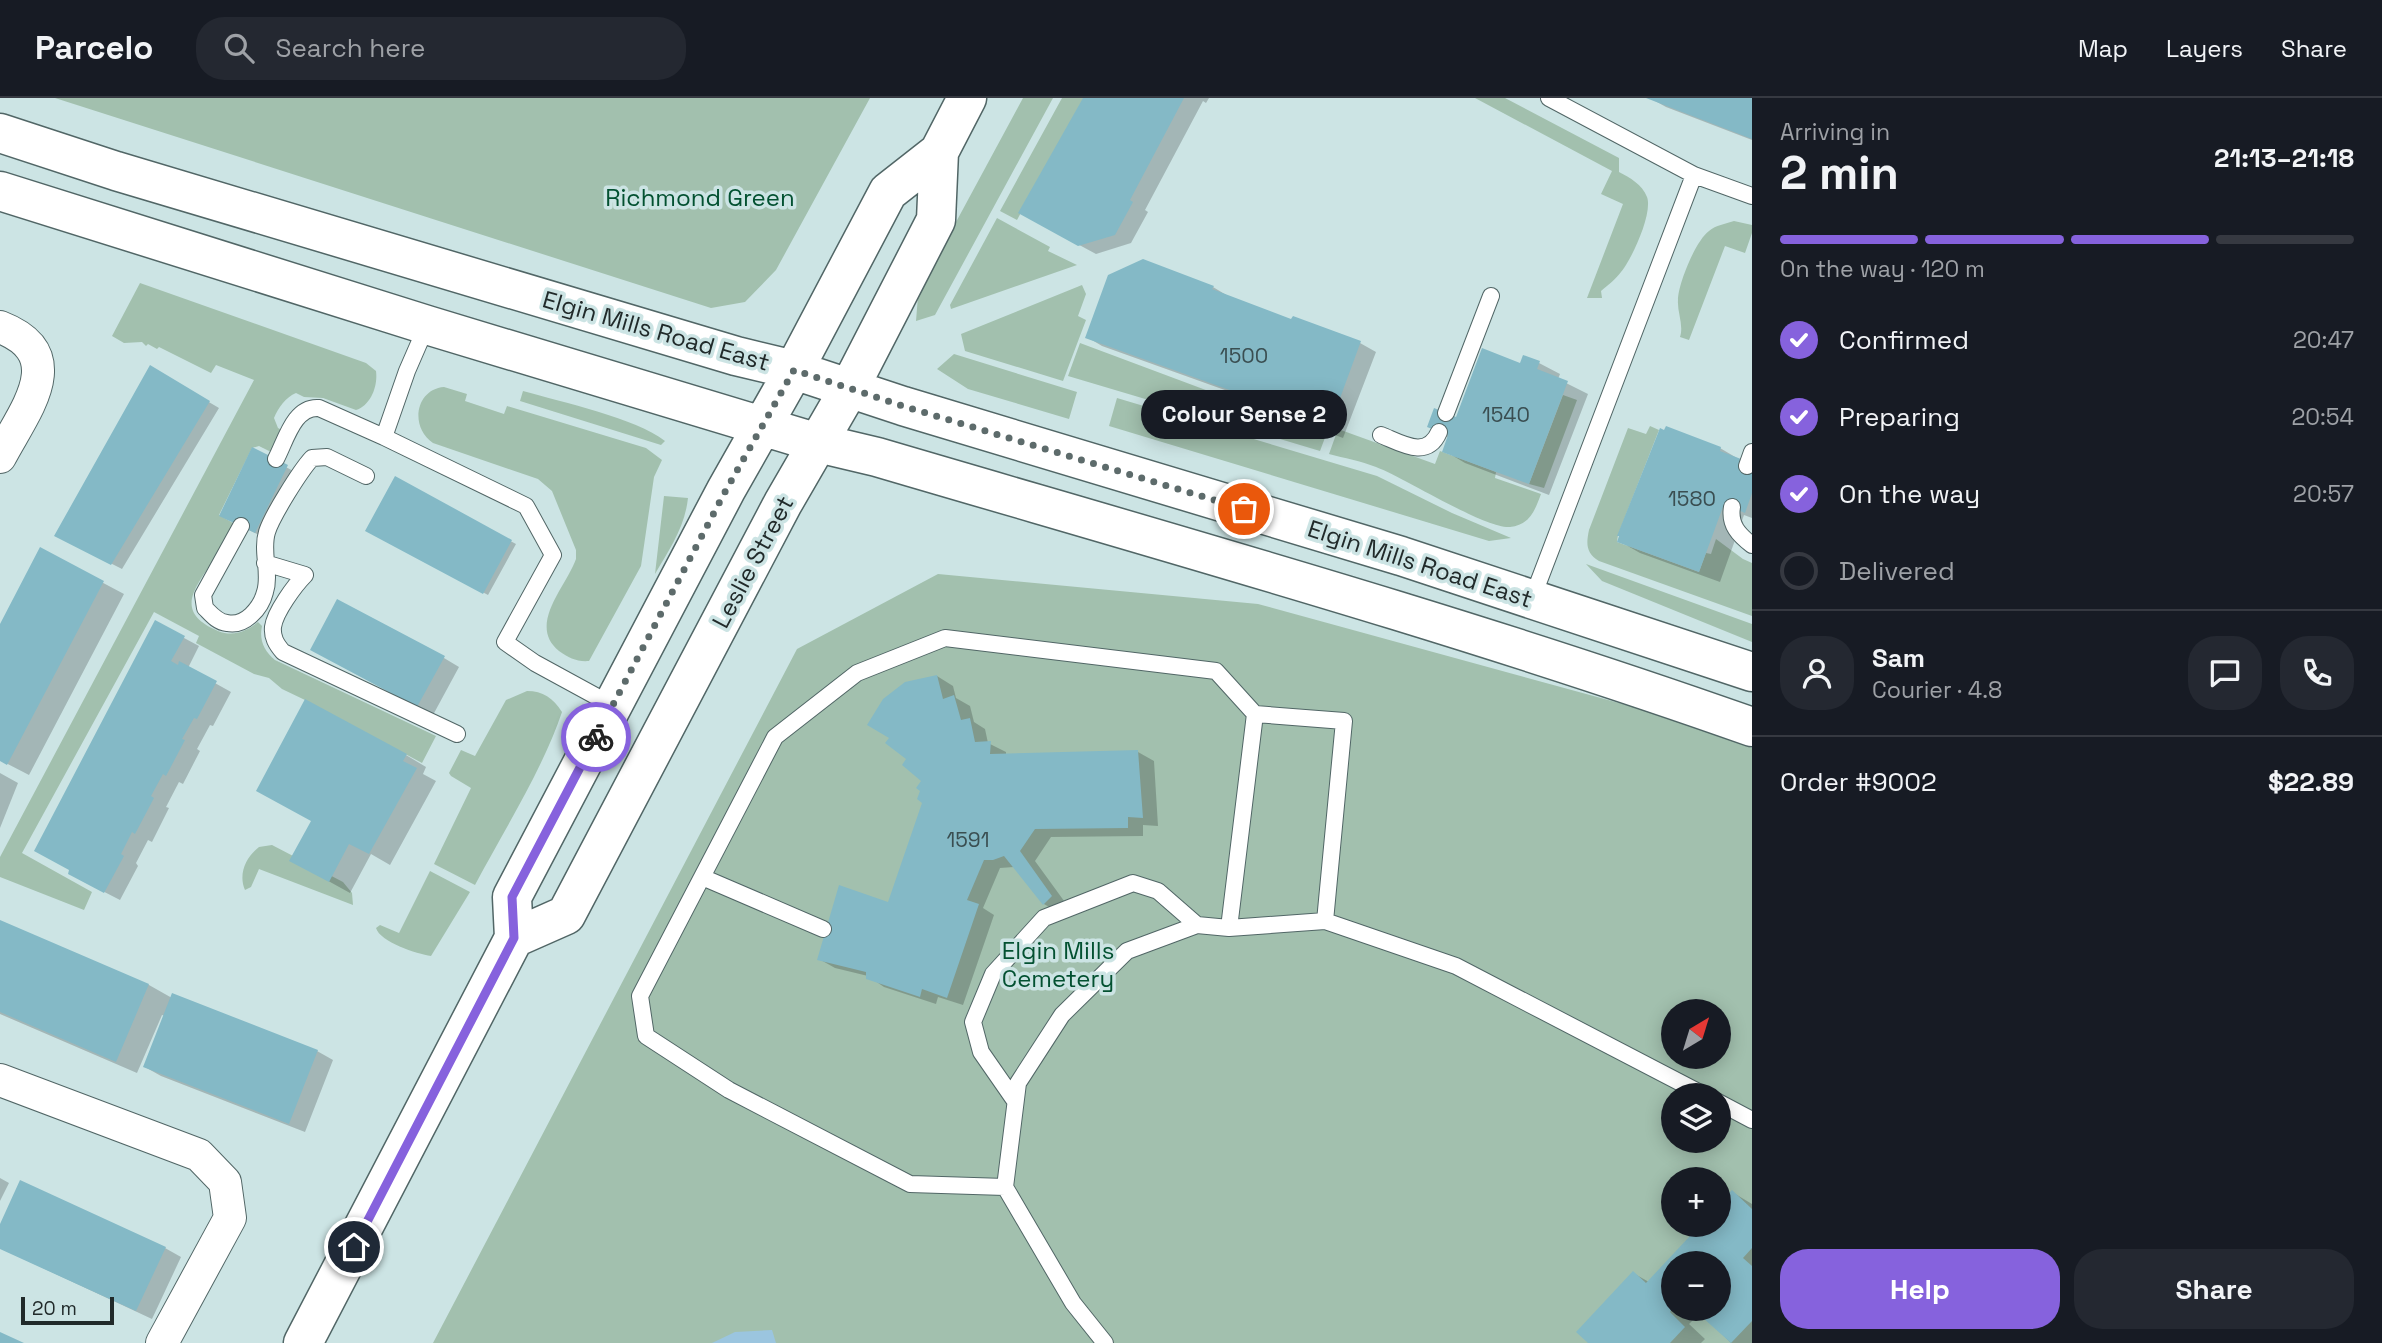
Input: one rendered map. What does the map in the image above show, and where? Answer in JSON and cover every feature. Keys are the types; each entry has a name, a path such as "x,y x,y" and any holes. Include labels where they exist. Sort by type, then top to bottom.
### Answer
{"main road":[{"name":"Leslie Street","path":"939,152 936,220 849,389 783,503 566,915 514,938 512,897 762,425 888,192 939,152 967,98"},
{"name":"Elgin Mills Road East","path":"0,133 129,175 736,356 794,370 1401,556 1752,672"},
{"path":"0,191 427,325 818,443 877,457 1286,578 1639,687 1752,727"},
{"path":"303,1343 514,938"}],"street":[{"path":"0,327 25,340 36,354 40,369 39,383 0,457"},
{"path":"0,1080 199,1155 225,1182 230,1218 162,1343"}],"lane":[{"path":"1549,98 1694,175 1752,196"},
{"path":"1532,599 1694,175"},
{"path":"1446,413 1490,296"},
{"path":"384,437 407,371 427,325"},
{"path":"276,459 300,413 312,407 319,408 526,506 553,555 505,642 535,663 612,705"},
{"path":"1381,435 1421,449 1429,446 1439,432"},
{"path":"241,526 203,594 205,608 217,620 228,624 242,622 257,610 266,590 267,533 303,468 312,458 327,457 366,476"},
{"path":"1731,507 1734,526 1752,545"},
{"path":"265,563 305,575 294,586 273,625 274,642 283,652 457,734"},
{"path":"1005,1187 910,1184 729,1090 646,1036 640,996 775,737 858,673 945,638 1216,671 1255,714 1344,721 1325,921"},
{"path":"1229,928 1255,714"},
{"path":"702,877 823,929"},
{"path":"1015,1101 981,1052 973,1022 993,974 1044,918 1133,883 1158,891 1197,925"},
{"path":"1105,1343 1073,1303 1005,1187 1018,1083 1062,1015 1127,951 1197,925 1229,928 1325,921 1456,966 1681,1083"},
{"path":"1731,1108 1752,1119"}],"green space":[{"name":"Richmond Green","path":"55,98 870,98 776,270 745,302 711,308"},
{"path":"1023,98 1053,98 935,315 916,321 918,296 922,285"},
{"path":"1062,98 1088,98 1051,157 1017,220 1000,211"},
{"path":"1475,98 1505,98 1619,158 1619,172 1645,192 1647,214 1636,247 1626,266 1601,291 1602,298 1587,298 1623,204 1601,194 1612,171"},
{"path":"997,218 1050,247 1048,251 1077,265 951,309 950,305"},
{"path":"1734,221 1752,225 1745,253 1725,246 1689,340 1680,337 1679,293 1689,263 1699,243 1709,231"},
{"path":"140,283 366,363 376,371 372,394 366,404 356,410 323,398 304,397 296,393 283,403 274,418 278,428 282,430 271,452 259,446 252,448 219,515 233,523 196,587 192,606 195,615 203,623 224,633 239,632 258,622 262,626 263,645 275,660 436,736 422,763 282,689 269,678 254,674 196,643 199,636 154,612 22,853 92,892 84,910 0,877 0,857 254,380 216,365 211,373 159,347 157,349 148,344 146,346 142,342 124,343 112,336"},
{"path":"1082,285 1086,294 1078,316 1086,320 1063,381 965,351 961,334"},
{"path":"1080,343 1326,435 1320,451 1068,376"},
{"path":"954,354 1077,392 1069,419 968,389 937,369"},
{"path":"444,387 467,394 465,401 504,414 507,406 646,448 662,460 654,477 641,566 589,661 573,659 559,651 550,641 547,630 552,606 576,559 576,550 552,491 538,479 433,443 425,436 419,419 422,401 427,394"},
{"path":"523,391 617,418 665,441 661,445 520,401"},
{"path":"1563,395 1577,400 1544,488 1529,484"},
{"path":"1117,398 1377,476 1511,538 1489,541 1109,426"},
{"path":"1650,426 1659,430 1617,542 1699,572 1706,553 1711,554 1716,539 1752,563 1752,616 1599,561 1589,551 1589,530 1628,428 1646,434"},
{"path":"1338,429 1435,464 1440,451 1496,472 1495,478 1541,494 1527,520 1517,526 1498,525 1464,512 1376,467 1329,454"},
{"path":"664,496 688,498 680,528 655,574"},
{"path":"1586,564 1752,624 1752,642 1602,581"},
{"name":"Elgin Mills Cemetery","path":"938,574 1258,604 1685,721 1752,748 1752,1343 433,1343 797,649"},
{"path":"527,691 547,696 562,712 534,778 475,885 434,864 471,788 449,773 461,750 475,756 506,700"},
{"path":"272,845 343,882 352,893 353,905 259,869 251,887 245,890 242,878 250,856 259,847"},
{"path":"430,871 470,892 431,956 391,942 376,928 380,925 399,933"}],"water":[{"path":"772,1330 776,1343 712,1343 735,1332"}],"building":[{"path":"1083,98 1184,98 1130,200 1133,202 1115,235 1078,246 1018,213"},
{"path":"1646,98 1752,98 1752,139"},
{"path":"1143,259 1291,319 1293,316 1361,341 1328,431 1258,405 1260,401 1085,338 1108,275"},
{"path":"1482,348 1520,363 1523,355 1540,361 1537,369 1568,381 1529,484 1442,452 1448,435 1427,427 1434,408 1456,417"},
{"path":"150,365 210,401 111,565 54,536"},
{"path":"1666,426 1721,447 1720,451 1741,459 1739,463 1752,468 1752,493 1745,513 1724,504 1699,572 1617,542 1617,536 1660,428 1664,430"},
{"path":"252,447 288,465 255,533 219,516"},
{"path":"395,476 512,540 483,594 365,531"},
{"path":"40,547 104,581 7,765 0,761 0,624"},
{"path":"337,599 445,656 417,707 310,650"},
{"path":"155,620 185,636 171,661 178,665 179,661 217,681 197,719 194,718 182,739 185,740 166,776 163,774 151,796 154,798 135,834 132,832 121,854 124,856 104,893 68,874 69,870 34,851"},
{"path":"937,675 943,699 954,695 961,720 970,718 975,742 991,741 990,754 1138,750 1143,818 1128,817 1128,828 1035,829 1020,851 1052,896 1043,905 1004,856 984,860 967,900 979,904 947,998 922,989 920,997 866,979 866,972 817,960 839,885 888,902 922,803 917,799 920,791 916,788 921,781 902,765 906,759 885,743 889,738 867,725 883,699 905,682"},
{"path":"305,699 407,754 403,761 417,768 369,854 349,844 329,882 289,861 311,821 256,791"},
{"path":"0,920 149,984 116,1062 0,1012"},
{"path":"172,993 318,1050 289,1124 143,1067"},
{"path":"20,1180 166,1247 136,1311 0,1249 0,1224"},
{"path":"1731,1191 1752,1209 1752,1248 1743,1258 1752,1266 1752,1321 1731,1343 1706,1321 1731,1321 1731,1251 1676,1251 1689,1237 1731,1237"},
{"path":"1661,1267 1661,1321 1679,1321 1685,1327 1670,1343 1588,1343 1576,1332 1633,1271 1646,1283"},
{"path":"0,1332 24,1343 0,1343"}],"way so far":[{"path":"596,737 726,490 794,370 903,406 1244,509"}],"place":[{"name":"Colour Sense 2","path":"1244,509"}],"route":[{"path":"354,1247 514,938 512,897 596,737"}]}
